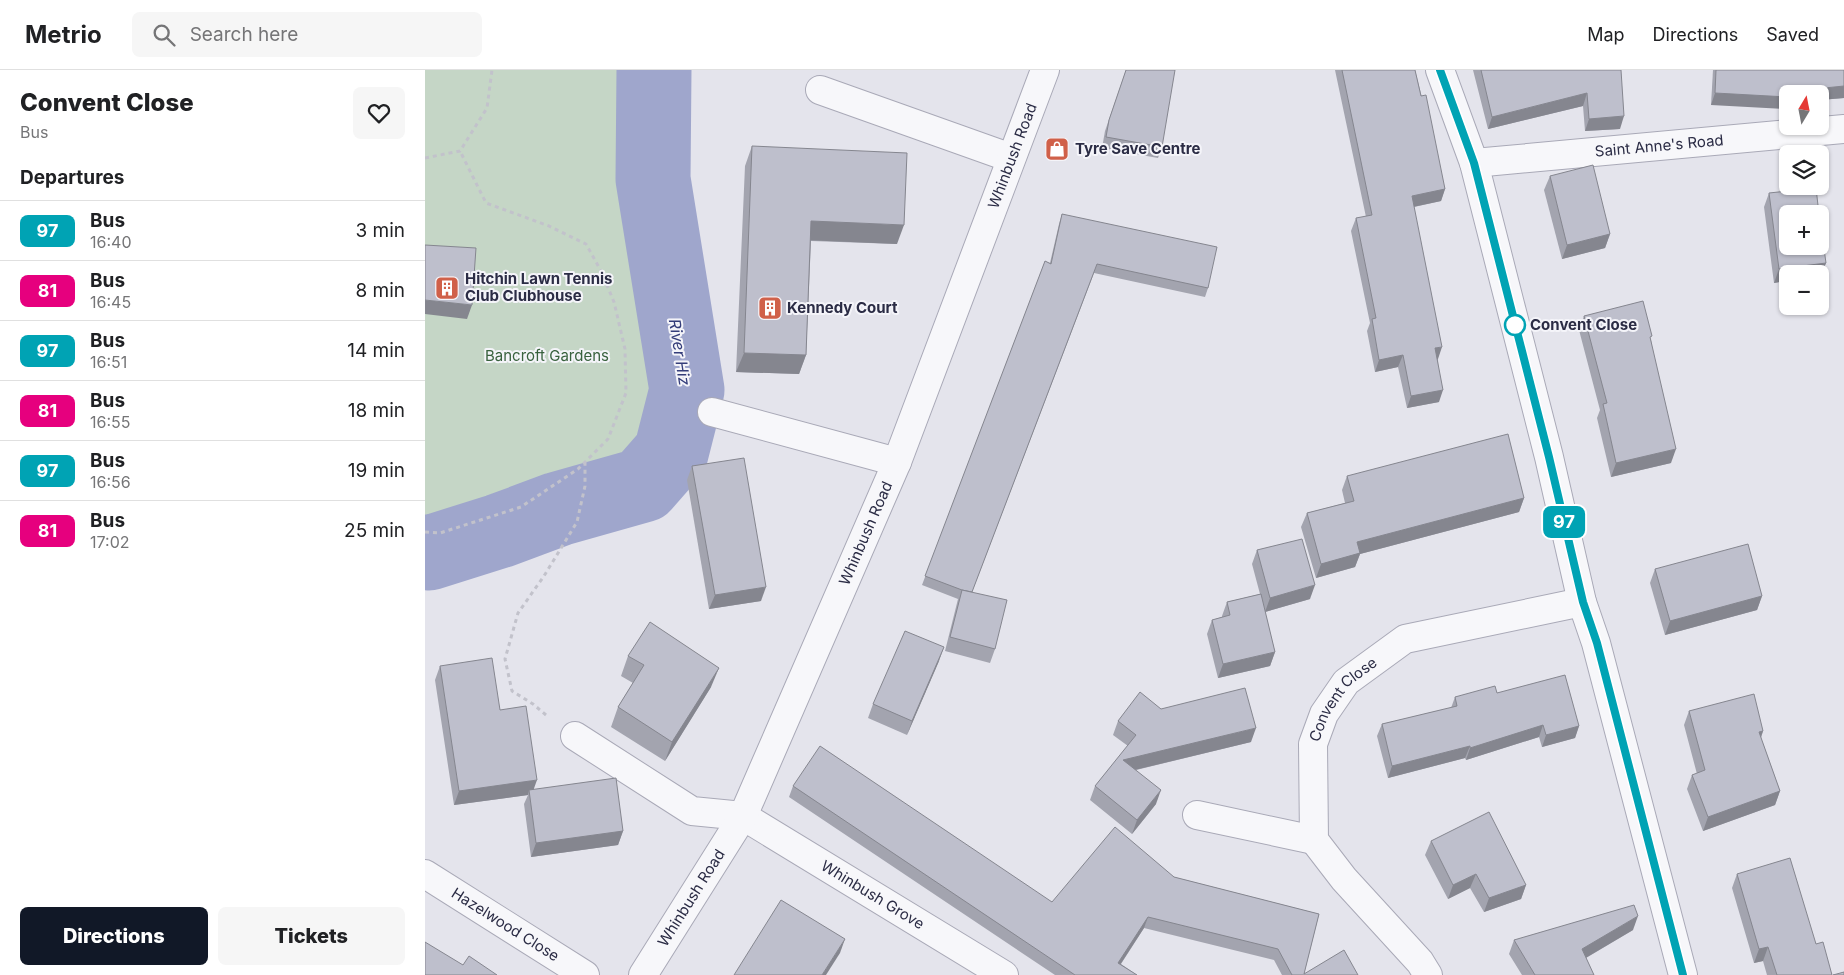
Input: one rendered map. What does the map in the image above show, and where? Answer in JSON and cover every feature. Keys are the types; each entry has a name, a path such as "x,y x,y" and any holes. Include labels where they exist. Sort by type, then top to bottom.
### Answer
{"street":[{"name":"Whinbush Road","path":"643,975 743,816 897,462 1045,70"},
{"path":"1440,70 1474,163 1549,457 1583,602 1597,643 1683,975"},
{"path":"820,90 1011,158"},
{"name":"Saint Anne's Road","path":"1474,163 1844,128"},
{"path":"712,412 897,462"},
{"name":"Convent Close","path":"1315,840 1313,744 1324,714 1346,682 1405,639 1583,602"},
{"path":"575,736 692,811 743,816"},
{"path":"1197,815 1315,840 1344,879 1421,962 1428,975"},
{"name":"Whinbush Grove","path":"743,816 1004,975"},
{"name":"Hazelwood Close","path":"425,874 585,975"}],"path":[{"path":"425,158 460,151 487,108 492,70"},
{"path":"425,532 440,534 521,507 585,463 608,439 626,393 625,348 614,302 601,271 586,244 549,226 486,202 460,151"},
{"path":"575,736 561,728 533,704 512,691 505,659 518,613 562,549 577,522 585,486 585,463"}],"green space":[{"name":"Bancroft Gardens","path":"425,70 631,70 633,183 678,381 639,466 552,479 493,507 440,524 425,522"}],"building":[{"path":"1126,70 1175,70 1162,147 1106,137 1109,120"},
{"path":"1342,70 1415,70 1421,96 1426,95 1445,189 1412,196 1442,347 1435,348 1443,390 1411,396 1403,355 1379,360 1372,319 1376,318 1356,218 1372,215"},
{"path":"1481,70 1621,70 1624,116 1589,119 1587,93 1492,117"},
{"path":"1716,70 1844,70 1844,86 1829,88 1829,85 1779,85 1779,97 1715,93"},
{"name":"Kennedy Court","path":"752,146 907,153 904,225 811,221 806,355 744,353"},
{"path":"1593,165 1610,234 1567,245 1550,176"},
{"path":"1779,192 1779,195 1817,195 1818,205 1779,205 1779,255 1825,255 1826,263 1779,265 1779,269 1769,193"},
{"path":"1062,214 1217,247 1208,288 1097,264 972,592 962,590 925,576 1045,261 1051,264"},
{"name":"Hitchin Lawn Tennis Club Clubhouse","path":"425,245 476,248 472,305 425,300"},
{"path":"1643,301 1676,449 1616,463 1603,404 1607,403 1584,316"},
{"path":"1508,434 1524,498 1357,542 1360,553 1321,564 1307,513 1354,501 1347,476"},
{"path":"744,458 766,587 715,595 692,466"},
{"path":"1302,539 1315,585 1270,598 1257,550"},
{"path":"1748,544 1762,596 1670,621 1655,569"},
{"path":"962,590 1007,600 995,649 950,637"},
{"path":"1261,594 1275,652 1223,664 1212,620 1230,615 1227,602"},
{"path":"650,622 719,668 672,742 618,707 644,665 628,656"},
{"path":"905,631 944,647 912,721 873,704"},
{"path":"492,658 500,710 526,706 537,780 459,791 440,666"},
{"path":"1565,675 1579,726 1546,735 1543,725 1470,748 1470,746 1392,766 1382,724 1457,706 1455,697 1495,686 1497,693"},
{"path":"1245,688 1256,728 1123,760 1161,790 1137,820 1095,786 1136,735 1118,721 1140,692 1161,709"},
{"path":"1754,694 1763,731 1759,732 1780,791 1708,817 1692,775 1705,770 1689,711"},
{"path":"820,746 1052,902 1115,827 1174,877 1319,914 1304,974 1344,950 1358,975 1292,975 1278,949 1148,917 1118,963 1137,975 1075,975 793,786"},
{"path":"616,778 623,831 536,843 529,790"},
{"path":"1489,812 1526,885 1489,898 1476,874 1453,885 1431,841"},
{"path":"1790,858 1816,944 1823,942 1832,975 1777,975 1768,947 1759,949 1737,874"},
{"path":"781,900 845,939 822,975 734,975"},
{"path":"1634,905 1638,916 1582,949 1594,975 1535,975 1514,940"},
{"path":"425,942 463,965 469,956 497,975 425,975"},
{"path":"1844,972 1844,975 1833,975"}],"waterway":[{"name":"River Hiz","path":"425,552 429,553 499,531 558,509 643,485 671,453 687,390 653,179 654,70"}],"bus line":[{"name":"97","path":"1440,70 1474,163 1549,457 1583,602 1597,643 1683,975"}],"place":[{"name":"Tyre Save Centre","path":"1057,149"},
{"name":"Hitchin Lawn Tennis Club Clubhouse","path":"447,288"},
{"name":"Kennedy Court","path":"770,308"},
{"name":"Convent Close","path":"1515,325"}]}
